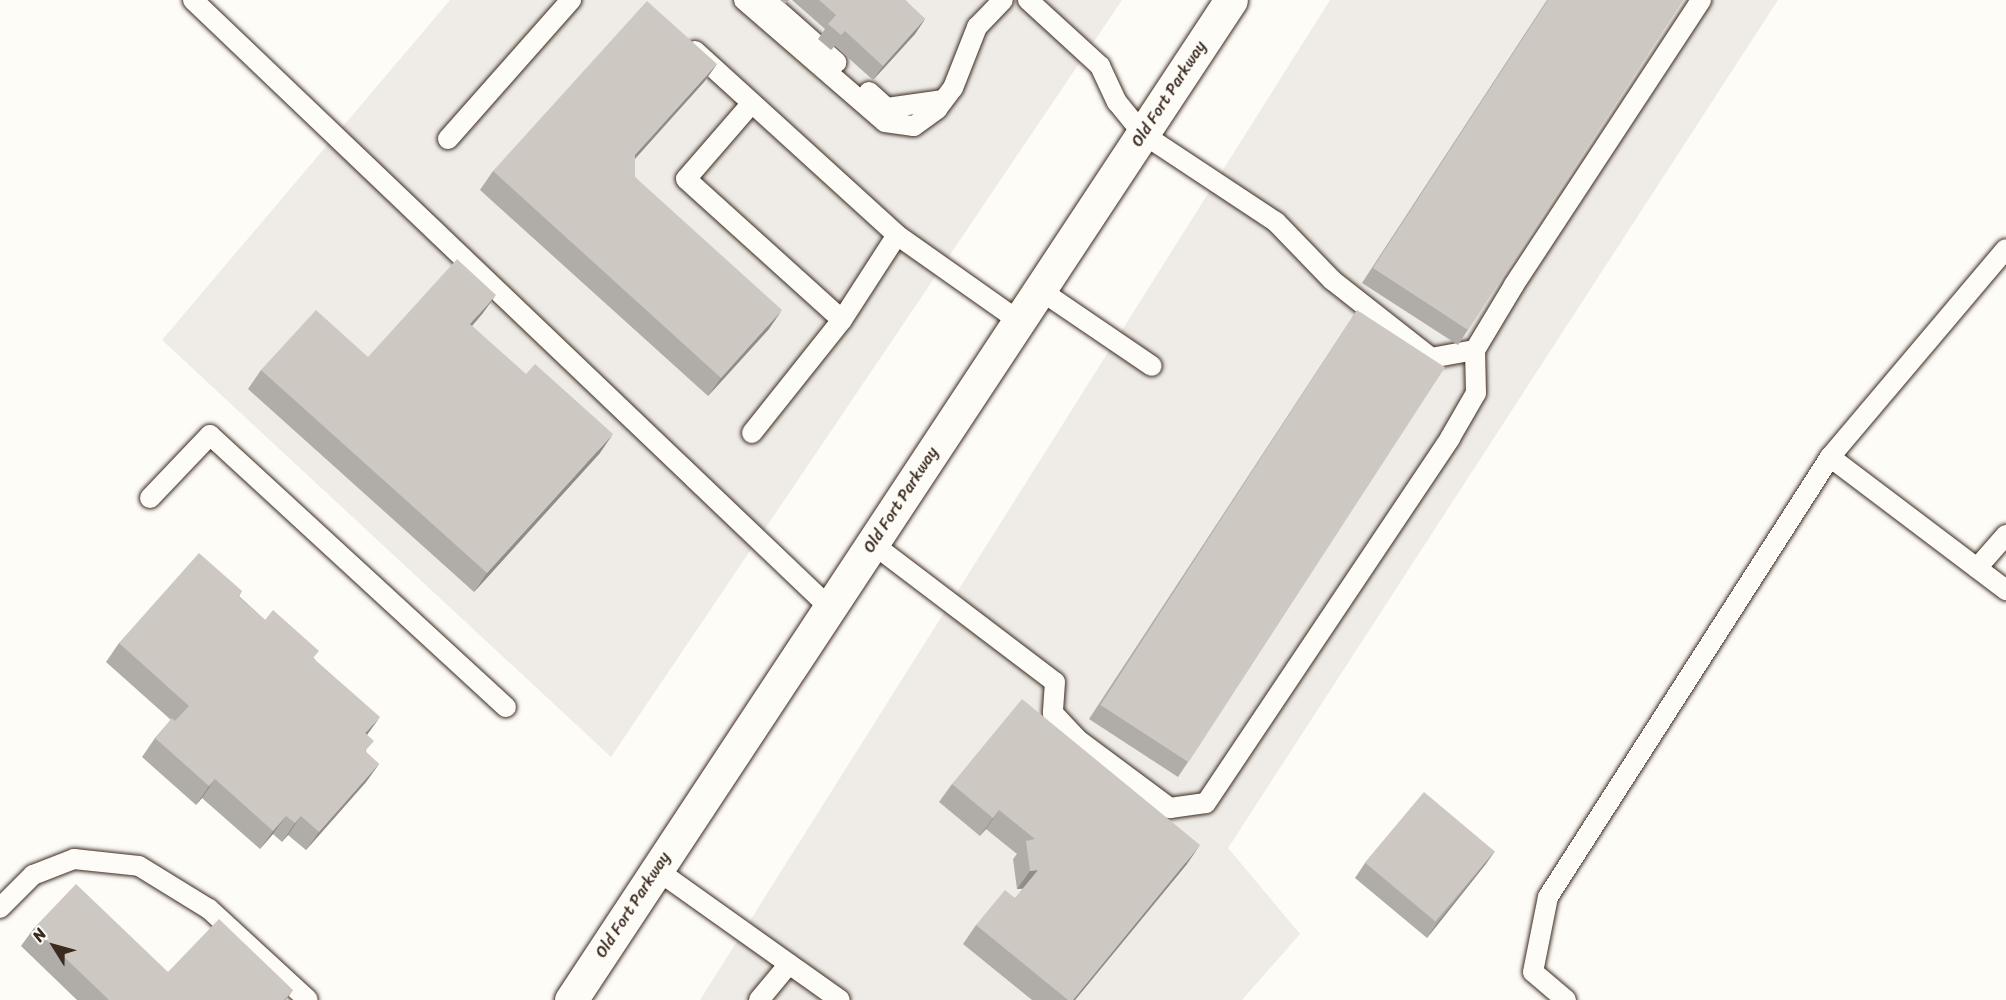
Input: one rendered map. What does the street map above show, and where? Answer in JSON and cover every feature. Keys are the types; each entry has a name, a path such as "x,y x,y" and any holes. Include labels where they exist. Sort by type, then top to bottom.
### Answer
{"main road":[{"name":"Old Fort Parkway","path":"571,1000 1231,0"}],"lane":[{"path":"193,0 830,608"},
{"path":"448,140 571,0"},
{"path":"744,0 885,122 914,126 944,100 953,88 977,27 1003,0"},
{"path":"766,0 887,108 944,100"},
{"path":"1028,0 1100,66 1117,102 1143,134 1276,222 1332,280 1431,358 1475,350"},
{"path":"873,544 1055,682 1053,713 1077,739 1170,808 1206,803 1450,438 1476,393 1475,350 1514,285 1701,0"},
{"path":"682,38 751,104 897,234 1019,321"},
{"path":"751,104 686,178 842,320"},
{"path":"752,433 842,320 897,234"},
{"path":"1566,1000 1533,972 1548,897 1830,457 2006,249"},
{"path":"1040,290 1152,366"},
{"path":"150,498 210,435 506,707"},
{"path":"1830,457 2006,590"},
{"path":"1977,568 2006,535"},
{"path":"0,908 33,875 74,859 138,866 209,909 308,1000"},
{"path":"657,870 840,1000"},
{"path":"759,1000 789,964"}],"shaded area":[{"path":"450,0 1122,0 611,757 162,340"},
{"path":"1330,0 1778,0 1228,848 1300,934 1242,1000 700,1000"}],"building":[{"path":"819,0 905,0 925,19 883,66 845,31 841,35 828,24 836,15"},
{"path":"1548,0 1683,0 1468,330 1373,268"},
{"path":"647,1 717,64 635,155 635,177 782,310 721,378 493,171"},
{"path":"457,259 496,295 470,324 526,374 535,364 613,434 487,573 261,370 316,310 368,357"},
{"path":"1357,310 1445,367 1189,762 1100,705"},
{"path":"199,553 242,591 238,596 265,620 273,610 319,651 313,658 380,717 365,733 374,741 365,751 379,764 319,832 301,816 295,823 286,816 273,831 215,779 209,786 155,738 172,718 175,721 189,706 119,643"},
{"path":"1022,699 1200,845 1073,1000 1068,1000 976,925 1005,890 1015,898 1038,870 1030,871 1026,841 1035,839 999,810 993,818 952,784"},
{"path":"1424,792 1494,851 1435,922 1365,862"},
{"path":"76,884 168,972 219,919 293,990 284,1000 109,1000 34,928"}]}
